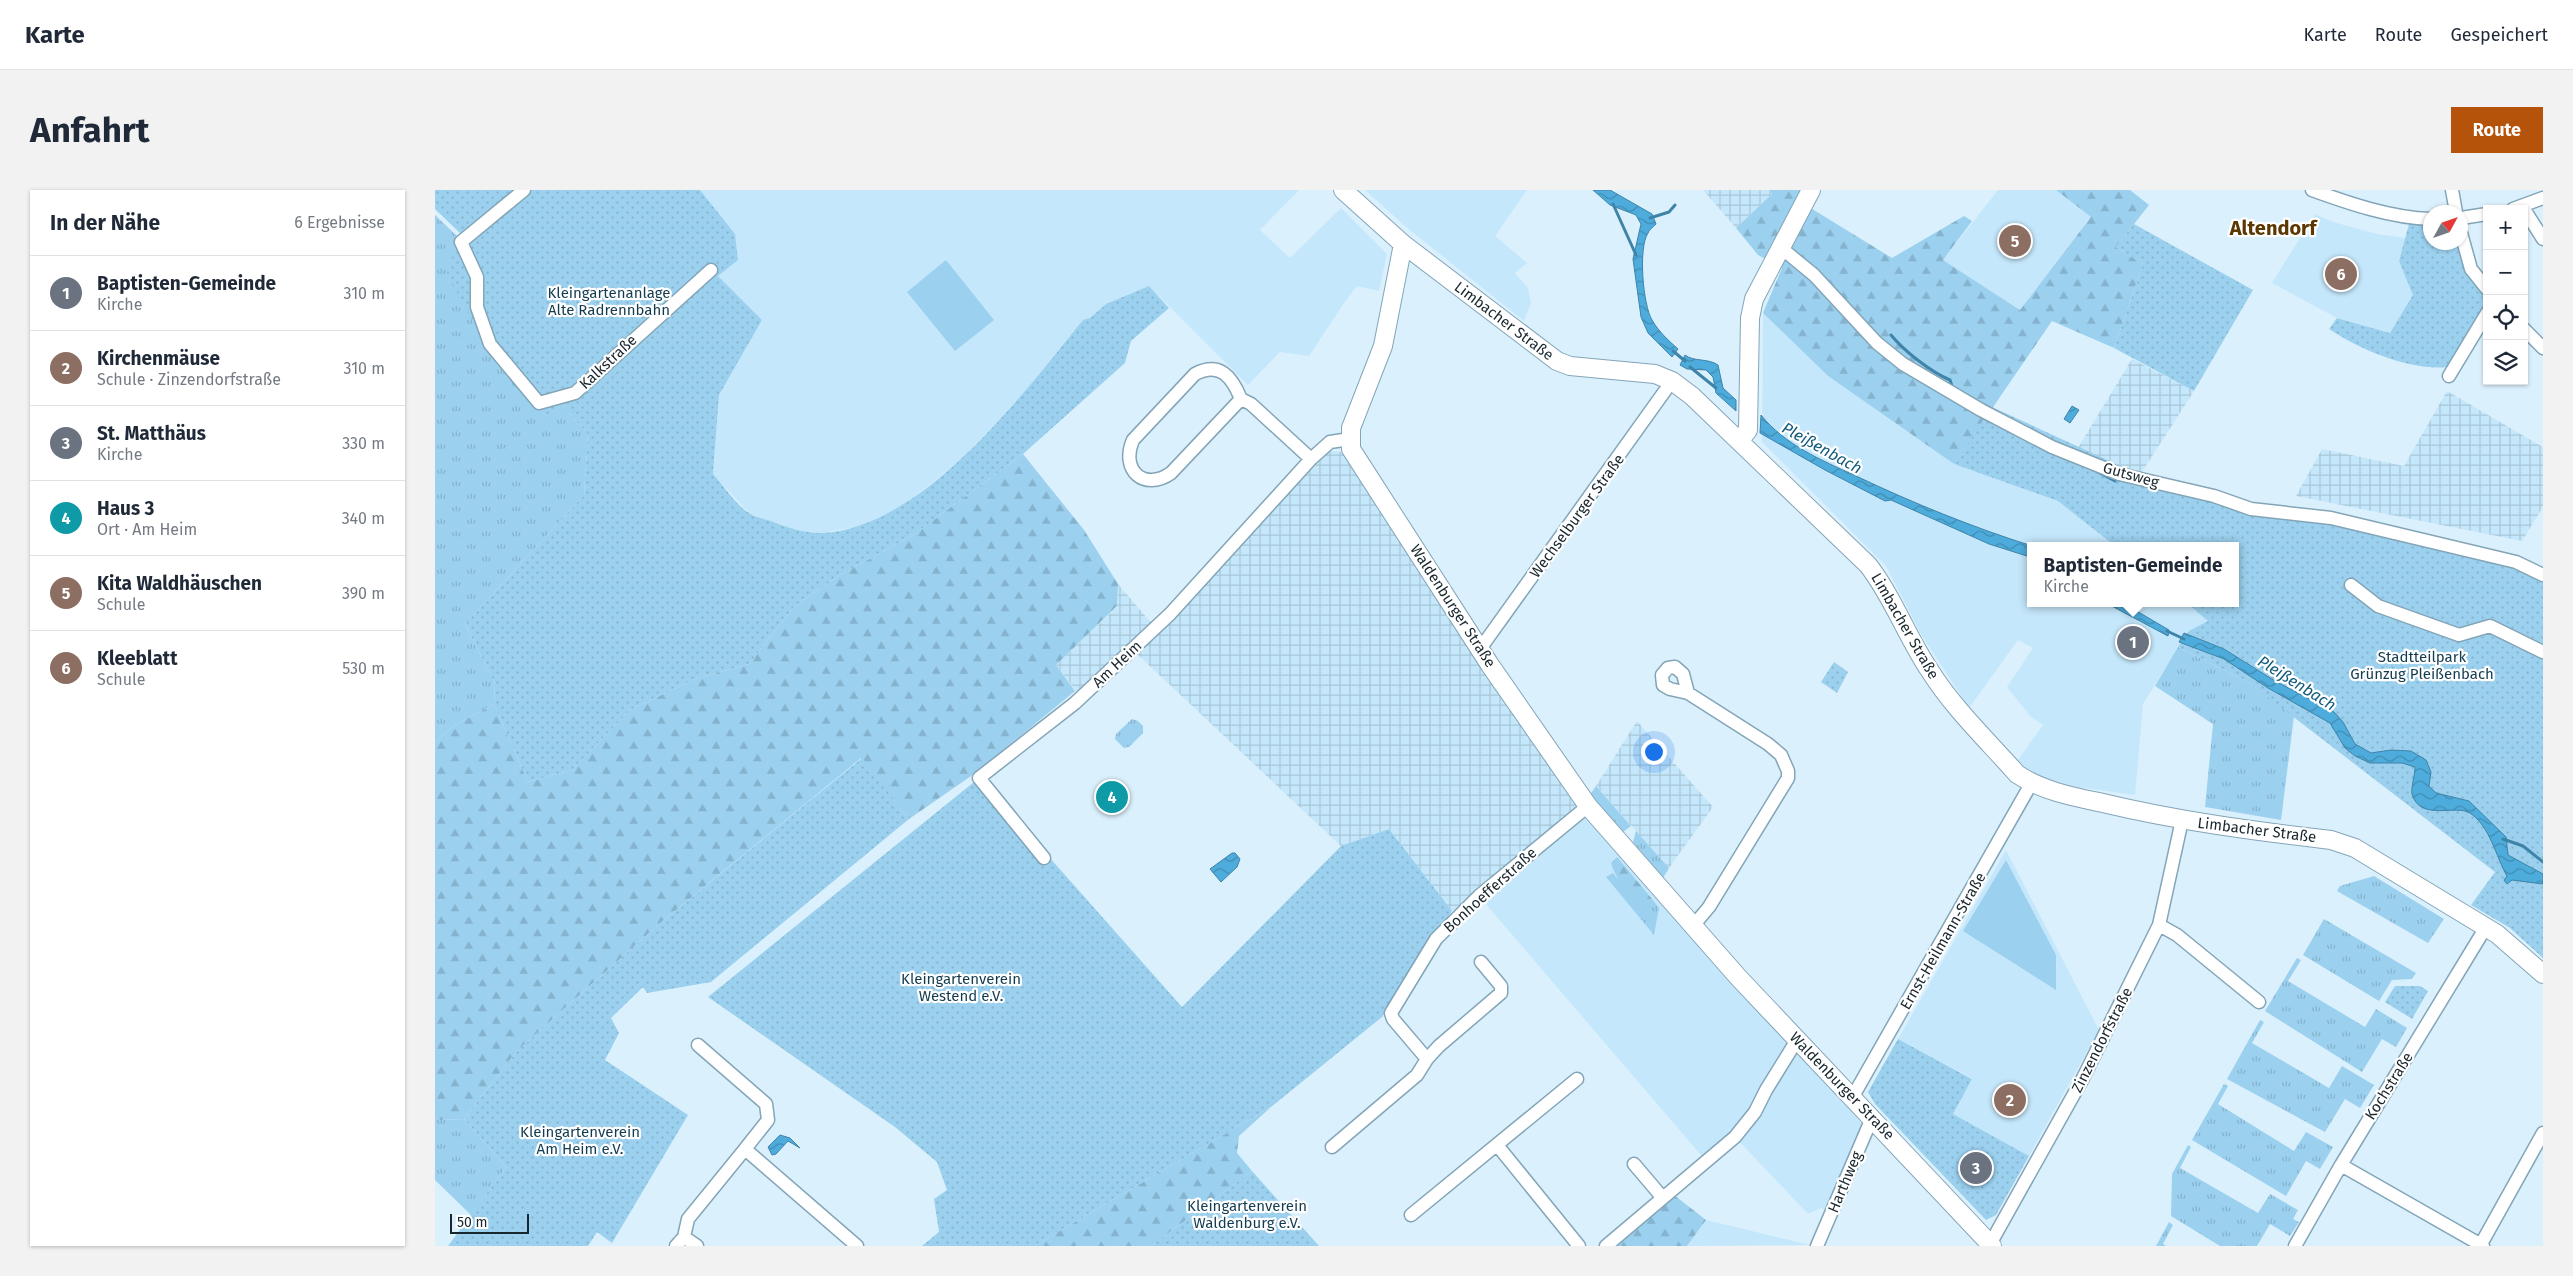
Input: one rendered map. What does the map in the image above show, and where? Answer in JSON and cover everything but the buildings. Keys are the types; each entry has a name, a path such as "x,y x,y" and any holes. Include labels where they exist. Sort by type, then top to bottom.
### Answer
{"street":[{"name":"Kalkstraße","path":"523,190 461,242 477,277 477,307 490,344 539,403 575,393 711,270"},
{"name":"Limbacher Straße","path":"1343,190 1403,244 1557,361 1570,366 1655,374 1672,381 1744,435 1868,565 1883,586 1912,641 1939,684 2017,774 2031,784 2074,796 2182,820 2343,843 2369,856 2497,934 2543,974"},
{"path":"1744,435 1749,402 1750,318 1754,299 1811,190"},
{"path":"2311,190 2335,199 2423,219"},
{"path":"2452,190 2455,205"},
{"path":"2528,205 2543,198"},
{"path":"2468,217 2483,215"},
{"path":"2528,218 2543,239"},
{"path":"1350,440 1351,428 1383,346 1403,244"},
{"name":"Gutsweg","path":"1781,247 1814,275 1877,343 1903,364 1981,410 2052,448 2119,474 2214,496 2251,509 2350,522 2516,562 2543,575"},
{"path":"2466,250 2471,269 2483,284"},
{"path":"2449,376 2483,320"},
{"path":"2528,333 2543,348"},
{"path":"1241,399 1171,473 1160,480 1147,481 1137,475 1130,466 1128,453 1133,440 1195,374 1206,369 1218,369 1235,384 1241,399 1251,404 1311,459"},
{"name":"Wechselburger Straße","path":"1480,649 1672,381"},
{"name":"Am Heim","path":"1044,858 979,778 1075,703 1171,614 1311,459 1330,442 1350,440"},
{"name":"Waldenburger Straße","path":"1350,440 1351,449 1480,649 1588,806 1693,926 1797,1040 1990,1245"},
{"path":"2351,585 2378,606 2459,636 2490,626 2543,652"},
{"path":"1688,693 1775,750 1785,763 1788,778 1709,907 1693,926"},
{"name":"Ernst-Heilmann-Straße","path":"1852,1098 2031,784"},
{"name":"Bonhoefferstraße","path":"1427,1060 1393,1019 1391,1013 1436,939 1479,896 1588,806"},
{"name":"Zinzendorfstraße","path":"1990,1245 2083,1078 2159,925 2182,820"},
{"path":"2159,925 2177,935 2259,1002"},
{"name":"Kochstraße","path":"2295,1246 2341,1165 2486,927"},
{"path":"1332,1146 1417,1076 1439,1046 1501,993 1501,986 1481,962"},
{"path":"1606,1246 1735,1137 1755,1112 1765,1090 1797,1040"},
{"path":"697,1246 680,1242 688,1219 768,1120 766,1104 698,1044"},
{"path":"1411,1215 1577,1079"},
{"name":"Harthweg","path":"1817,1246 1872,1118"},
{"path":"2341,1165 2481,1246 2543,1133"},
{"path":"1497,1145 1579,1246"},
{"path":"745,1149 857,1246"},
{"path":"1634,1164 1662,1197"}],"shaded area":[{"path":"700,190 1299,190 1260,230 1290,258 1341,208 1387,254 1379,291 1357,286 1309,356 1280,352 1248,385 1149,286 1106,304 1090,318 1016,404 958,462 897,510 861,526 822,533 793,530 749,513 713,474 719,395 762,320 718,276 735,234"},
{"path":"1365,190 1527,190 1495,236 1527,263 1515,273 1528,288 1531,303 1524,321 1406,227"},
{"path":"1703,190 1769,190 1772,194 1736,228"},
{"path":"1998,190 2056,190 2091,217 2020,310 1943,260"},
{"path":"2315,214 2333,222 2377,234 2406,238 2399,261 2414,295 2390,333 2335,317 2272,283"},
{"path":"1763,313 1828,376 1954,464 2058,501 2110,542 2027,542 2027,607 2192,607 2209,621 2186,635 2143,704 2135,795 2070,786 2036,776 2017,761 2043,725 2030,716 2007,687 2033,648 2018,640 1969,708 1921,634 1886,566 1762,442"},
{"path":"2132,359 2194,391 2140,475 2078,448"},
{"path":"2447,391 2543,447 2543,507 2522,541 2296,496 2322,449 2404,466"},
{"path":"1329,451 1344,452 1588,806 1479,896 1452,911 1389,829 1341,846 1137,654 1082,699 1056,665 1117,607 1118,584 1159,632"},
{"path":"1637,721 1713,807 1669,868 1596,786"},
{"path":"1588,806 1797,1040 1792,1048 1862,1124 1826,1211 1821,1208 1808,1214 1735,1137 1707,1162 1479,896"},
{"path":"2006,850 2099,1030 2029,1156 1953,1114 1972,1078 1898,1039"},
{"path":"1706,1220 1810,1245 1687,1246"}],"green space":[{"name":"Kleingartenanlage Alte Radrennbahn","path":"435,190 700,190 735,234 738,260 718,276 762,320 719,395 713,474 744,510 757,517 789,528 809,532 822,533 860,526 897,508 933,483 968,452 1001,418 1083,320 1090,318 1106,304 1149,286 1169,308 1131,341 1125,363 1023,454 913,535 838,576 794,607 749,664 695,679 630,710 572,770 528,782 494,704 495,684 465,624 584,495 588,434 561,404 547,416 486,347 447,273 460,233 435,209"},
{"path":"1769,190 1803,190 1804,204 1892,258 1964,216 1972,221 1943,260 2020,310 2091,217 2056,190 2130,190 2149,205 2116,247 2143,264 2114,348 2052,321 1954,464 1828,376 1763,313 1782,268 1758,255 1736,228 1772,194"},
{"path":"435,215 458,237 547,415 561,404 588,434 584,495 465,624 495,684 494,704 455,725 435,742"},
{"path":"2134,224 2253,290 2194,391 2114,348 2143,264 2116,247"},
{"path":"2409,224 2423,224 2423,250 2463,250 2483,289 2483,308 2449,367 2418,366 2386,357 2356,344 2329,329 2337,318 2390,333 2413,295 2399,261"},
{"path":"946,260 994,320 955,351 907,292"},
{"name":"Stadtteilpark Grünzug Pleißenbach","path":"1992,407 2140,475 2329,523 2508,563 2543,578 2543,958 2510,928 2471,905 2495,872 2248,682 2178,647 2189,631 2208,621 2192,607 2239,607 2239,542 2110,542 2058,501 1954,464"},
{"path":"1023,454 1084,530 1118,584 1117,606 1056,665 1075,691 974,774 909,819 861,758 658,925 517,1051 464,1119 440,1120 435,1118 435,742 455,725 494,704 528,782 572,770 630,710 695,679 749,664 794,607 838,576 913,535"},
{"path":"2178,647 2248,682 2294,716 2281,820 2205,807 2213,724 2155,686"},
{"path":"1834,662 1848,672 1837,693 1821,682"},
{"path":"1132,719 1138,721 1143,726 1143,733 1129,747 1124,748 1115,739 1116,734"},
{"name":"Kleingartenverein Am Heim e.V.","path":"862,758 909,819 711,982 647,993 643,987 611,1018 619,1033 605,1060 688,1115 612,1243 597,1232 588,1246 448,1246 506,1167 464,1119 517,1051 658,925"},
{"name":"Kleingartenverein Westend e.V.","path":"979,778 1182,1007 1341,846 1389,829 1452,911 1382,1017 1271,1107 1034,1246 922,1246 939,1232 934,1199 947,1190 937,1162 895,1127 708,997"},
{"path":"1596,786 1631,826 1623,832 1590,795"},
{"path":"1636,831 1669,868 1663,878 1633,842"},
{"path":"1617,857 1652,899 1645,904 1634,899 1619,881 1611,863"},
{"path":"2006,860 2056,955 2056,990 1963,931"},
{"path":"1613,873 1634,899 1645,904 1652,899 1659,908 1654,935 1606,877"},
{"path":"2374,876 2444,919 2428,943 2337,891 2340,886"},
{"path":"2324,919 2416,973 2412,979 2392,980 2379,1001 2303,955"},
{"path":"2297,958 2301,960 2288,981 2365,1027 2376,1009 2407,1028 2396,1047 2382,1039 2362,1072 2265,1011"},
{"path":"2395,986 2420,986 2428,991 2412,1019 2385,1002"},
{"path":"2260,1020 2264,1022 2252,1043 2329,1088 2342,1066 2374,1085 2360,1108 2345,1099 2325,1132 2227,1079"},
{"path":"1898,1039 1972,1079 1953,1114 2029,1156 1996,1215 1986,1220 1875,1104 1868,1092"},
{"path":"2224,1084 2228,1086 2218,1104 2294,1151 2306,1132 2333,1147 2320,1169 2306,1161 2286,1196 2192,1140"},
{"path":"1271,1107 1239,1136 1237,1153 1252,1171 1151,1246 1034,1246"},
{"path":"435,1118 440,1120 464,1119 506,1167 471,1215 435,1180"},
{"path":"2188,1145 2191,1147 2180,1168 2258,1213 2270,1194 2298,1210 2293,1219 2299,1222 2290,1236 2270,1224 2257,1246 2220,1246 2171,1216 2172,1174"},
{"name":"Kleingartenverein Waldenburg e.V.","path":"1252,1171 1319,1246 1151,1246"},
{"path":"1674,1195 1706,1220 1687,1246 1614,1246"},
{"path":"2169,1222 2173,1225 2163,1244 2166,1246 2156,1246"}],"water":[{"path":"1593,190 1610,190 1652,214 1656,224 1645,240 1643,251 1644,290 1652,320 1667,339 1678,349 1672,357 1648,333 1641,317 1633,259 1641,224 1636,215 1610,205"},
{"path":"1685,355 1693,359 1710,361 1718,365 1723,388 1736,400 1736,411 1716,393 1713,377 1706,370 1687,369 1680,365"},
{"path":"2072,406 2079,410 2070,423 2064,419"},
{"path":"1761,415 1781,435 1817,458 1921,505 1965,523 2027,544 2027,556 1989,544 1891,500 1885,501 1760,433"},
{"path":"2114,607 2130,607 2169,630 2168,636"},
{"path":"2184,633 2224,649 2275,681 2334,712 2343,722 2355,744 2371,753 2391,750 2411,751 2426,760 2431,772 2429,786 2436,793 2469,801 2506,837 2508,855 2543,874 2543,884 2512,880 2507,884 2504,880 2507,876 2488,834 2470,813 2456,810 2439,811 2422,808 2412,794 2415,767 2402,763 2370,763 2355,756 2345,748 2330,723 2268,688 2224,659 2179,642"},
{"path":"1232,853 1235,853 1240,859 1237,867 1221,882 1210,869"},
{"path":"780,1135 790,1138 800,1148 788,1141 776,1154 772,1155 768,1147"}],"waterway":[{"path":"1613,204 1636,255"},
{"path":"1650,218 1669,212 1675,205"},
{"path":"1891,335 1918,360 1950,380 1953,389"},
{"name":"Pleißenbach","path":"1673,351 1685,361"},
{"path":"1690,367 1716,388"},
{"path":"2098,472 2115,481"},
{"name":"Pleißenbach","path":"2167,631 2184,639"},
{"path":"2503,839 2523,846 2543,862"}],"place":[{"name":"Kita Waldhäuschen","path":"2015,241"},
{"name":"Kleeblatt","path":"2341,274"},
{"name":"Baptisten-Gemeinde","path":"2133,642"},
{"name":"Haus 3","path":"1112,797"},
{"name":"Kirchenmäuse","path":"2010,1100"},
{"name":"St. Matthäus","path":"1976,1168"}],"district":[{"name":"Altendorf","path":"2273,228"}]}
